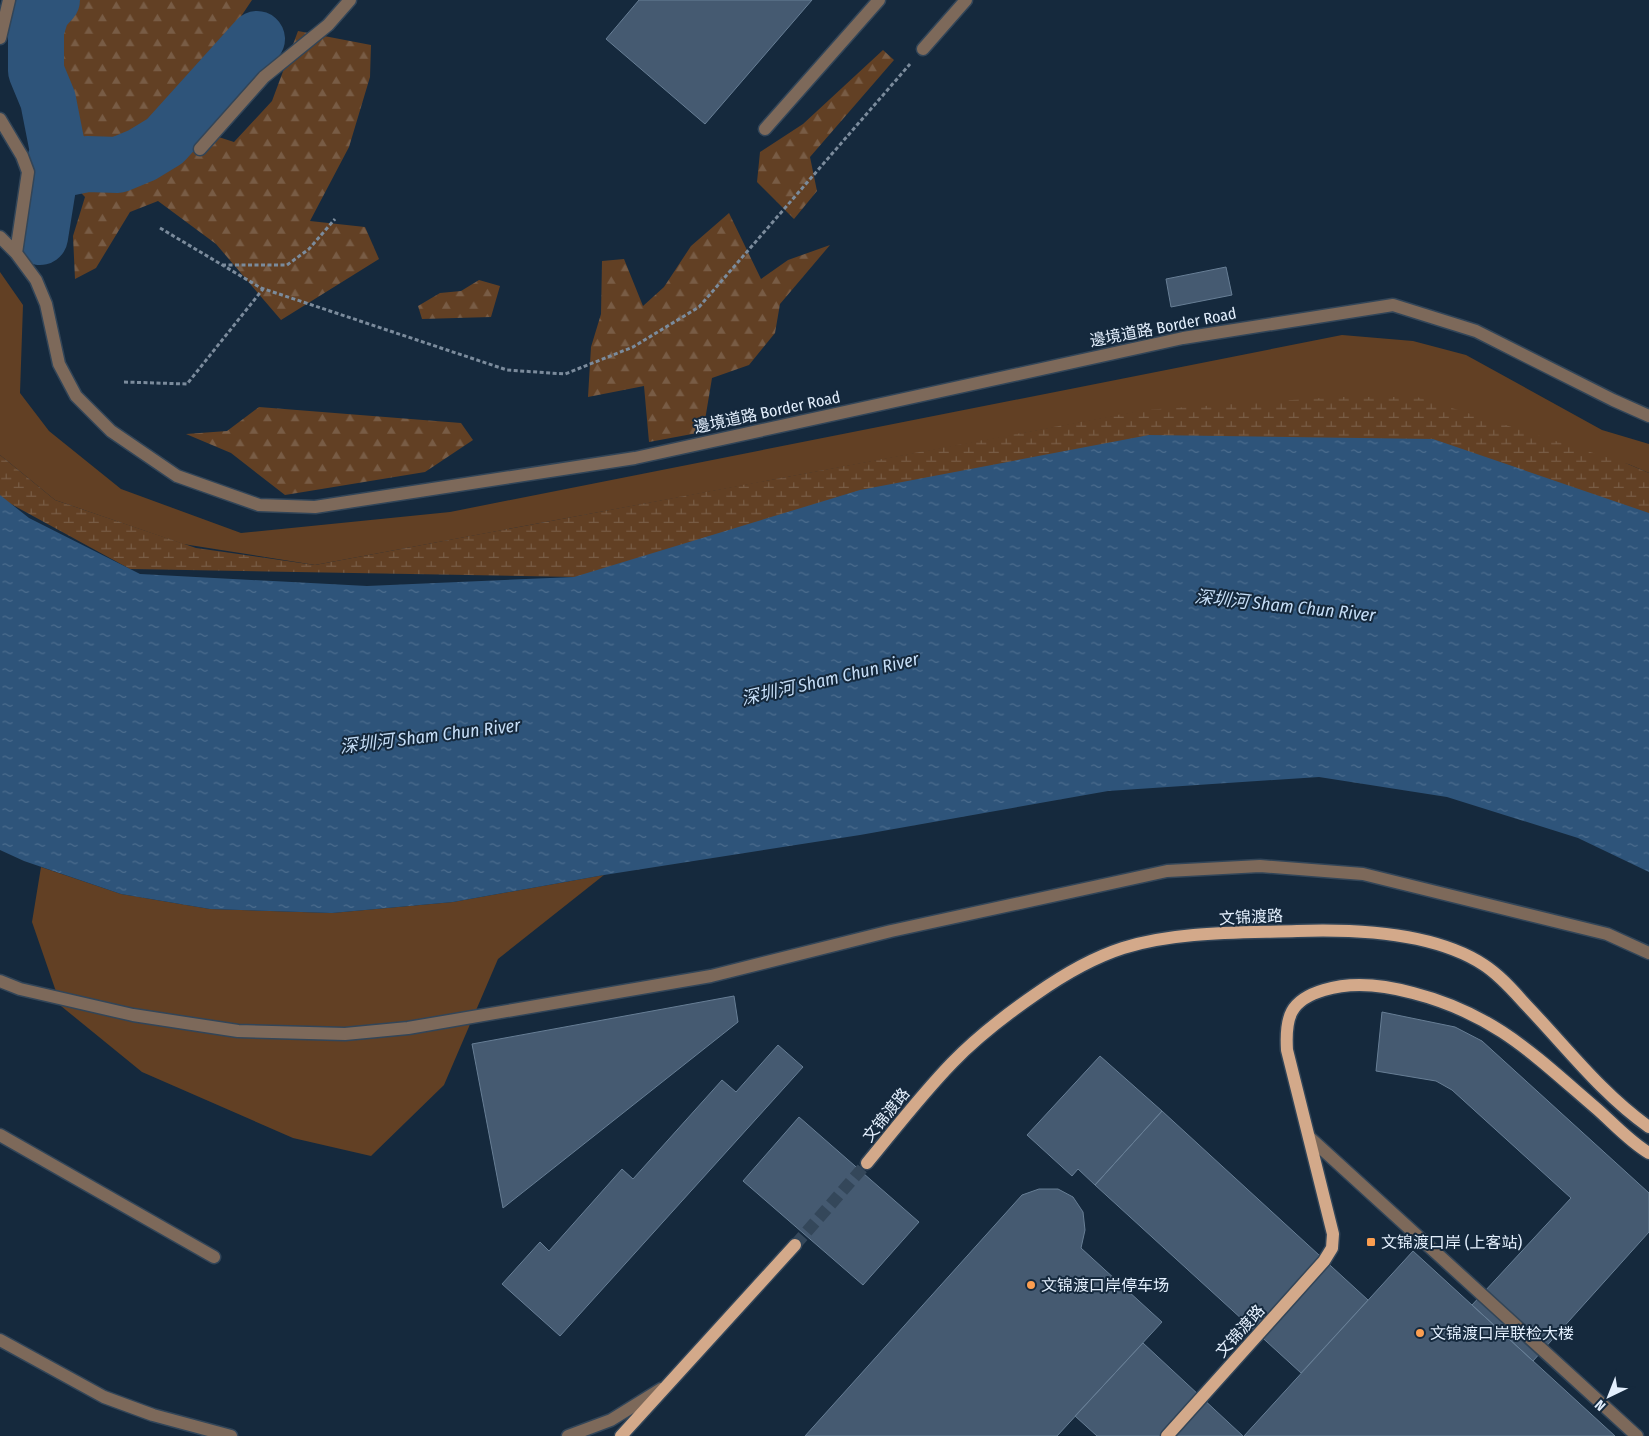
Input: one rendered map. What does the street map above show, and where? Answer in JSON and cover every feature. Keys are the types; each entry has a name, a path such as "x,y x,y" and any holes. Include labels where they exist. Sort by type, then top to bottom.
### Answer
{"main road":[{"name":"文锦渡路","path":"867,1163 953,1062 1018,1007 1064,975 1123,948 1149,942 1199,936 1251,933 1319,930 1384,935 1442,944 1464,953 1486,966 1507,985 1618,1102 1649,1126"},
{"name":"文锦渡路","path":"1167,1436 1324,1261 1332,1248 1333,1234 1287,1050 1286,1032 1288,1018 1296,1004 1310,994 1350,984 1392,988 1455,1006 1503,1030 1530,1050 1649,1153"},
{"path":"621,1436 795,1245"}],"street":[{"path":"0,38 9,0"},
{"path":"200,149 264,76 328,25 350,0"},
{"path":"765,129 879,0"},
{"path":"924,48 966,0"},
{"path":"0,119 22,156 28,172 16,253"},
{"name":"邊境道路 Border Road","path":"0,237 16,253 36,280 46,304 60,364 76,396 111,431 177,476 259,505 315,507 636,458 1183,338 1393,304 1476,331 1613,400 1649,416"},
{"path":"0,981 20,989 133,1015 238,1031 345,1034 408,1028 711,976 891,931 1167,871 1260,866 1363,874 1607,934 1649,953"},
{"path":"0,1135 214,1257"},
{"path":"1309,1137 1614,1412 1637,1436"},
{"path":"0,1340 104,1397 153,1415 231,1436"},
{"path":"568,1436 611,1420 668,1384"}],"path":[{"path":"160,228 263,289 507,370 565,374 633,347 699,306 924,48"},
{"path":"222,265 287,265 309,249 335,219"},
{"path":"124,382 187,384 263,289"}],"green space":[{"path":"76,0 252,0 187,97 200,131 234,142 272,101 298,31 371,45 370,77 349,147 310,221 365,227 379,259 281,320 216,244 158,201 130,212 96,268 75,279 73,236 85,197 39,149 12,85"},
{"path":"883,50 894,60 810,157 817,191 794,219 757,182 760,152 803,124"},
{"path":"729,213 761,279 788,260 830,245 780,304 775,333 749,365 712,378 703,432 649,442 644,386 588,397 591,347 601,314 602,261 624,259 643,306 664,287 691,246"},
{"path":"0,272 23,305 20,393 49,431 121,489 241,533 450,512 1342,335 1413,341 1466,355 1602,430 1649,444 1649,473 1628,464 1137,412 315,565 183,544 55,500 0,455"},
{"path":"479,280 500,286 491,317 422,319 418,306 440,293 461,291"},
{"path":"1337,397 1417,397 1628,464 1649,473 1649,514 574,577 130,569 0,498 0,455 55,500 196,548 315,565 1144,410"},
{"path":"259,407 461,423 473,440 425,472 285,495 231,453 186,434 227,431"},
{"path":"41,867 121,894 210,909 332,913 453,902 604,875 498,959 444,1085 371,1156 293,1138 142,1072 61,1006 32,922"}],"water":[{"name":"深圳河 Sham Chun River","path":"1149,435 1433,439 1649,513 1649,872 1578,838 1447,797 1319,777 1108,791 860,835 604,875 453,902 332,913 210,909 121,894 24,861 0,850 0,495 29,518 140,574 367,586 574,577 860,490"}],"building":[{"path":"639,0 812,0 705,124 606,39"},
{"path":"1226,267 1232,295 1171,307 1166,279"},
{"path":"734,996 738,1022 503,1208 472,1044"},
{"path":"1382,1012 1455,1027 1482,1041 1649,1193 1649,1232 1533,1361 1472,1305 1571,1198 1452,1090 1436,1081 1376,1071"},
{"path":"778,1045 803,1067 560,1336 502,1284 540,1242 549,1251 622,1169 633,1179 722,1080 736,1092"},
{"path":"1100,1056 1162,1111 1095,1185 1078,1169 1072,1176 1027,1135"},
{"path":"1162,1111 1368,1300 1301,1373 1095,1185"},
{"path":"799,1117 919,1222 863,1285 743,1181"},
{"name":"文锦渡口岸停车场","path":"1039,1189 1058,1189 1073,1197 1083,1212 1085,1230 1081,1248 1162,1322 1057,1436 805,1436 1022,1195"},
{"name":"文锦渡口岸联检大楼","path":"1413,1251 1472,1305 1615,1436 1244,1436"},
{"path":"1143,1343 1243,1436 1097,1436 1075,1416"}],"waterway":[{"path":"40,237 49,181 58,151 48,100 36,71 36,30 42,11 52,0"},
{"path":"52,171 87,164 118,165 142,155 165,141 257,39"}],"tunnel":[{"path":"795,1245 867,1163"}],"place":[{"name":"文锦渡口岸 (上客站)","path":"1371,1242"},
{"name":"文锦渡口岸停车场","path":"1031,1285"},
{"name":"文锦渡口岸联检大楼","path":"1420,1333"}]}
